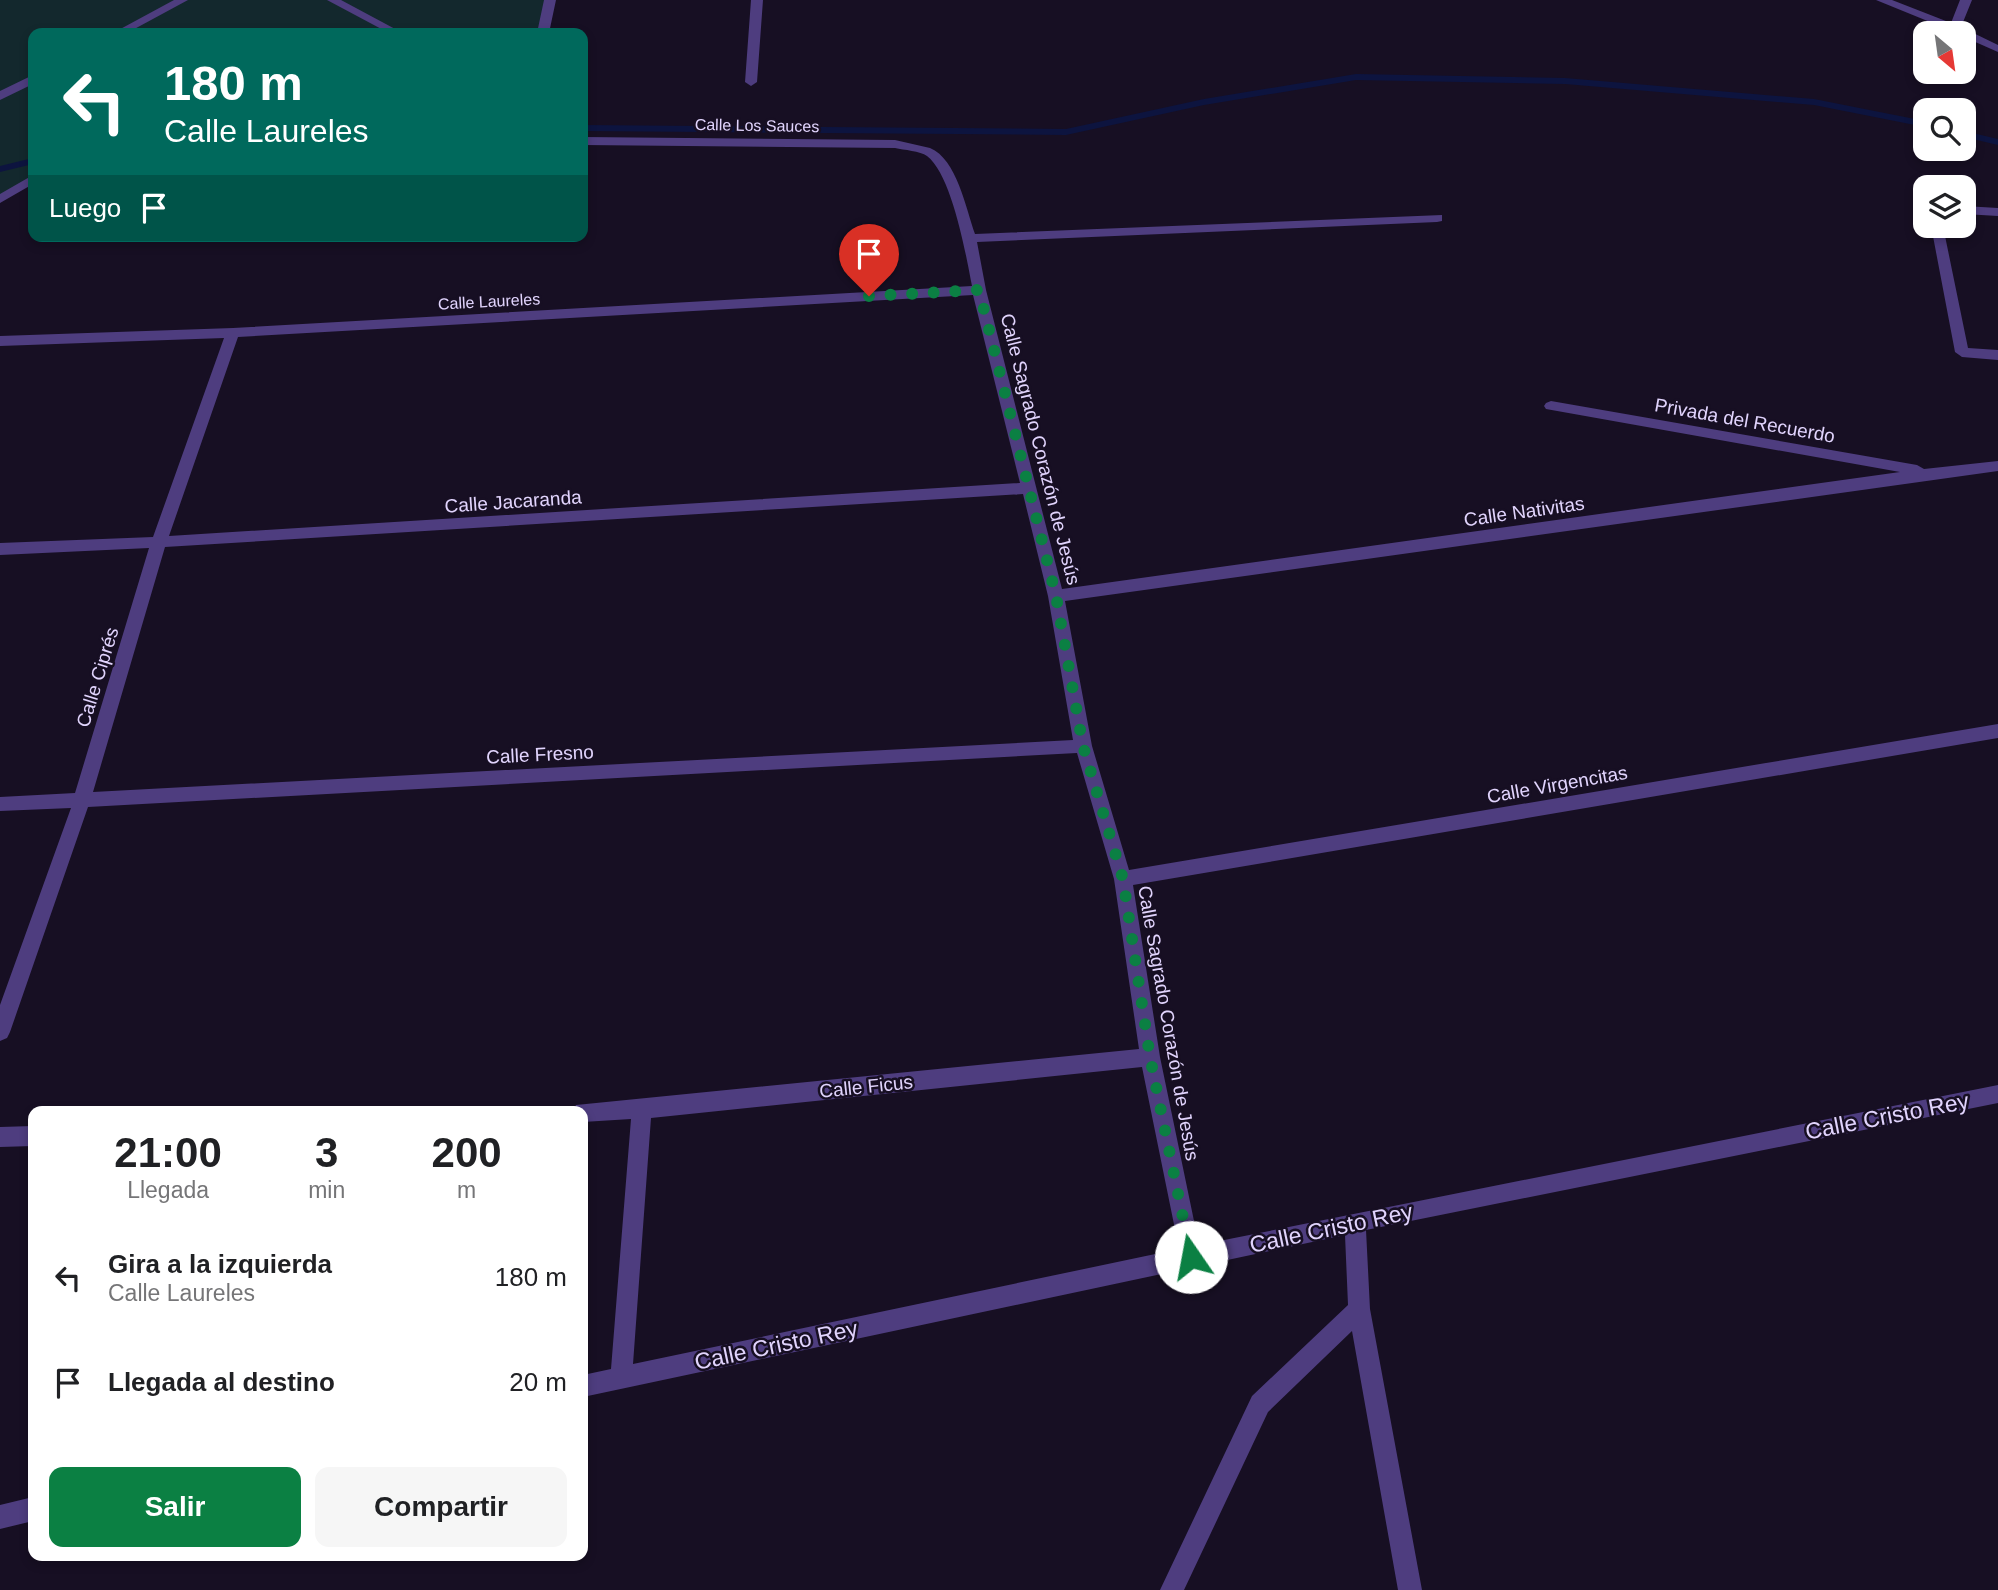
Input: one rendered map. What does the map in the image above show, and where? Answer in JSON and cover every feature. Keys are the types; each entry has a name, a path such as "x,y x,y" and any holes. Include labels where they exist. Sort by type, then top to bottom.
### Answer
{"street":[{"path":"129,28 182,0"},
{"path":"333,0 387,28"},
{"path":"544,28 550,0"},
{"path":"751,82 757,0"},
{"path":"1882,0 1935,21"},
{"path":"1958,21 1966,0"},
{"path":"1976,39 1998,49"},
{"path":"0,96 28,82"},
{"name":"Calle Los Sauces","path":"588,141 895,144 930,152"},
{"name":"Calle Sagrado Corazón de Jesús","path":"930,152 945,169 970,238 979,290 1056,596 1083,746 1123,879 1150,1057 1191,1257"},
{"path":"5,196 28,181"},
{"path":"1976,211 1998,212"},
{"path":"970,238 1437,218"},
{"path":"1939,238 1962,352 1998,355"},
{"name":"Calle Laureles","path":"0,341 233,333 979,290"},
{"name":"Calle Ciprés","path":"0,1032 82,800 159,542 233,333"},
{"name":"Privada del Recuerdo","path":"1551,406 1933,473"},
{"name":"Calle Nativitas","path":"1056,596 1998,466"},
{"name":"Calle Jacaranda","path":"0,549 159,542 1028,488"},
{"name":"Calle Virgencitas","path":"1123,879 1998,730"},
{"name":"Calle Fresno","path":"0,804 1083,746"},
{"name":"Calle Ficus","path":"588,1112 642,1109 1150,1057"},
{"name":"Calle Cristo Rey","path":"588,1385 1355,1222 1998,1094"},
{"path":"621,1377 642,1109"},
{"path":"0,1137 28,1136"},
{"path":"1355,1222 1359,1309 1409,1590"},
{"path":"1172,1590 1260,1404 1359,1309"},
{"path":"0,1517 28,1510"}],"green space":[{"path":"0,0 551,0 544,28 28,28 28,181 0,197"}],"waterway":[{"path":"588,128 1066,132 1204,102 1356,77 1565,81 1814,102 1913,122"},
{"path":"1976,137 1998,142"},
{"path":"0,169 28,162"}],"route":[{"path":"869,296 979,290 1056,596 1083,746 1123,879 1150,1057 1191,1257"}]}
